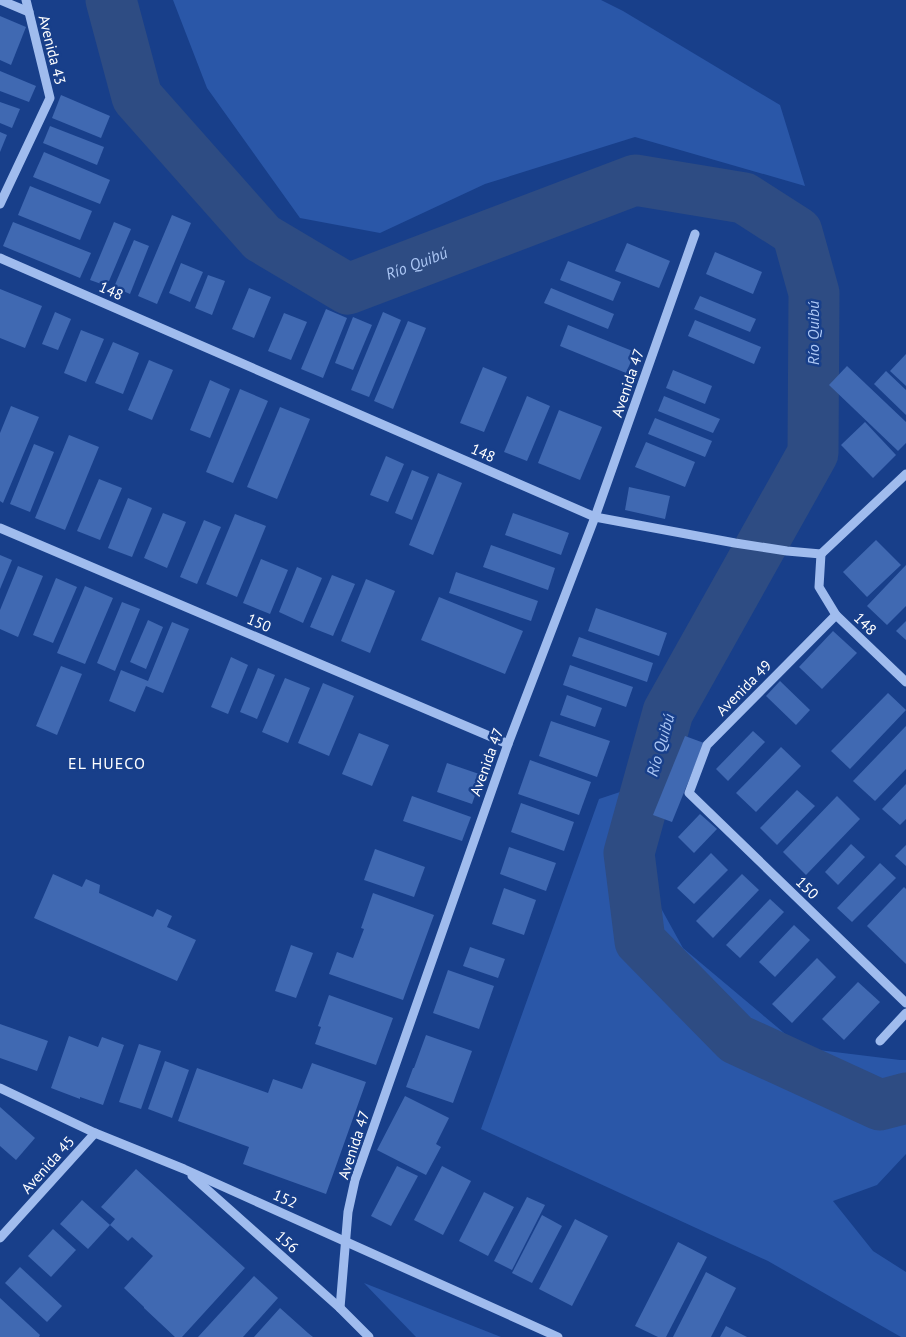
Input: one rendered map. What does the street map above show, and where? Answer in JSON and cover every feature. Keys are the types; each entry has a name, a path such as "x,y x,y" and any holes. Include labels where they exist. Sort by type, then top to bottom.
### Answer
{"street":[{"path":"0,0 29,12"},
{"name":"Avenida 43","path":"0,204 50,98 26,0"},
{"name":"Avenida 47","path":"340,1308 348,1212 355,1180 508,744 595,517 694,234"},
{"name":"148","path":"0,258 595,517 735,543 821,554 819,587 836,615 906,682"},
{"path":"821,554 906,474"},
{"name":"150","path":"0,528 508,744"},
{"name":"Avenida 49","path":"689,793 707,746 836,615"},
{"name":"150","path":"689,793 906,1003"},
{"path":"880,1041 906,1013"},
{"name":"152","path":"0,1088 95,1133 184,1169 558,1337"},
{"name":"Avenida 45","path":"0,1238 95,1133"},
{"name":"156","path":"184,1169 340,1308 369,1337"}],"shaded area":[{"path":"173,0 601,0 623,11 780,105 805,186 635,137 485,184 380,233 300,218 207,88"},
{"path":"665,777 652,815 657,901 683,948 802,1048 906,1060 906,1154 877,1185 833,1201 873,1251 906,1272 906,1337 901,1337 768,1261 481,1129 599,799"},
{"path":"364,1283 501,1337 416,1337"}],"building":[{"path":"0,16 26,27 11,65 0,60"},
{"path":"0,71 36,86 29,102 0,91"},
{"path":"61,95 110,116 101,138 52,118"},
{"path":"0,102 20,109 12,128 0,123"},
{"path":"50,126 104,147 97,165 43,143"},
{"path":"0,132 7,135 0,152"},
{"path":"44,152 110,180 100,204 33,177"},
{"path":"30,186 92,211 80,240 18,215"},
{"path":"172,215 191,223 157,304 138,296"},
{"path":"13,222 91,253 80,278 3,246"},
{"path":"114,222 131,229 107,286 90,280"},
{"path":"134,240 149,246 130,294 114,287"},
{"path":"627,243 670,261 659,288 615,271"},
{"path":"715,252 762,272 753,294 706,274"},
{"path":"568,261 621,282 613,301 560,280"},
{"path":"181,263 203,272 190,302 169,293"},
{"path":"208,275 225,281 212,315 195,308"},
{"path":"249,288 271,297 254,338 232,329"},
{"path":"551,288 614,314 608,329 544,303"},
{"path":"0,289 42,306 25,348 0,338"},
{"path":"700,296 756,319 750,332 694,309"},
{"path":"326,309 347,318 323,378 301,369"},
{"path":"55,312 71,319 58,350 42,344"},
{"path":"383,312 401,320 369,397 351,390"},
{"path":"284,313 307,322 291,360 268,351"},
{"path":"353,317 372,325 353,370 335,363"},
{"path":"695,320 761,347 754,364 688,336"},
{"path":"408,321 426,328 393,409 374,401"},
{"path":"568,325 635,352 626,373 560,346"},
{"path":"81,330 104,339 86,382 64,373"},
{"path":"113,342 139,353 123,394 95,383"},
{"path":"906,354 906,386 890,371"},
{"path":"149,360 173,370 152,420 128,410"},
{"path":"847,366 906,422 906,443 898,451 829,385"},
{"path":"483,367 507,377 484,432 460,423"},
{"path":"673,370 712,386 705,404 666,388"},
{"path":"886,371 906,390 906,415 874,384"},
{"path":"210,380 230,389 210,438 190,430"},
{"path":"240,389 268,401 233,483 206,472"},
{"path":"527,396 550,406 527,461 504,452"},
{"path":"664,396 720,419 713,433 658,411"},
{"path":"11,406 39,417 3,503 0,501 0,433"},
{"path":"280,407 310,419 277,499 247,487"},
{"path":"559,410 602,427 580,480 538,463"},
{"path":"655,418 712,441 705,457 648,434"},
{"path":"865,422 896,455 873,478 841,445"},
{"path":"69,435 99,447 65,530 35,518"},
{"path":"646,442 695,462 685,487 635,467"},
{"path":"34,444 54,452 30,512 10,504"},
{"path":"386,456 404,464 388,502 370,495"},
{"path":"412,470 429,477 412,520 395,513"},
{"path":"438,473 462,483 433,555 409,545"},
{"path":"99,479 122,488 100,540 77,531"},
{"path":"629,487 670,496 665,519 625,510"},
{"path":"128,498 152,508 132,557 108,548"},
{"path":"163,513 186,522 167,568 144,558"},
{"path":"513,513 569,533 561,555 505,535"},
{"path":"235,514 266,526 237,597 206,584"},
{"path":"204,520 221,527 197,584 180,577"},
{"path":"876,540 901,565 867,597 843,572"},
{"path":"491,545 555,568 548,590 483,567"},
{"path":"0,555 12,560 0,589"},
{"path":"261,559 288,570 270,614 243,603"},
{"path":"906,565 906,606 887,625 867,606"},
{"path":"18,566 43,576 18,637 0,629 0,610"},
{"path":"297,567 322,578 303,623 279,612"},
{"path":"456,572 538,601 531,621 449,593"},
{"path":"332,575 355,584 333,636 310,627"},
{"path":"56,578 77,587 53,643 33,635"},
{"path":"366,579 395,591 370,653 341,641"},
{"path":"85,586 113,598 85,664 57,653"},
{"path":"439,597 523,631 505,674 421,640"},
{"path":"122,602 140,609 115,671 97,663"},
{"path":"596,608 667,633 659,656 588,631"},
{"path":"148,620 163,627 146,669 130,662"},
{"path":"906,621 906,640 896,631"},
{"path":"172,622 189,629 163,693 146,686 135,712 109,701 121,670 148,681"},
{"path":"833,631 857,653 822,689 799,667"},
{"path":"579,637 653,663 647,682 572,656"},
{"path":"231,657 248,665 228,714 211,707"},
{"path":"570,665 633,687 626,707 563,685"},
{"path":"61,666 82,674 57,735 36,726"},
{"path":"258,668 275,675 257,719 240,712"},
{"path":"285,678 310,688 288,743 262,732"},
{"path":"780,681 810,710 796,725 766,696"},
{"path":"323,683 354,696 329,756 298,743"},
{"path":"888,693 906,710 850,769 831,751"},
{"path":"567,695 602,708 595,727 560,715"},
{"path":"551,721 610,741 597,777 539,756"},
{"path":"906,726 906,769 875,801 853,781"},
{"path":"753,731 765,742 728,781 716,769"},
{"path":"359,733 389,745 372,786 342,774"},
{"path":"685,736 704,743 672,822 653,815"},
{"path":"781,747 801,766 756,812 736,793"},
{"path":"530,760 591,782 579,815 518,794"},
{"path":"447,763 482,775 472,804 437,792"},
{"path":"906,784 906,819 900,825 882,809"},
{"path":"797,790 815,806 777,845 760,828"},
{"path":"412,796 471,817 462,841 403,821"},
{"path":"837,796 860,819 806,875 783,852"},
{"path":"521,803 574,822 564,851 511,832"},
{"path":"700,814 717,829 694,853 678,837"},
{"path":"851,844 865,857 838,885 825,872"},
{"path":"906,845 906,866 895,856"},
{"path":"509,847 556,863 546,891 500,874"},
{"path":"375,849 425,867 414,897 364,880"},
{"path":"711,853 728,870 694,904 677,888"},
{"path":"880,863 896,878 852,922 837,908"},
{"path":"53,874 82,887 86,879 100,885 99,893 153,917 157,909 172,916 167,927 196,940 177,981 34,918"},
{"path":"742,874 759,890 713,938 696,921"},
{"path":"904,887 906,889 906,964 867,926"},
{"path":"504,888 536,900 524,935 492,924"},
{"path":"373,893 434,915 403,1000 329,974 337,952 353,958 364,929 361,928"},
{"path":"770,899 784,912 740,958 726,945"},
{"path":"794,925 810,940 775,977 759,962"},
{"path":"291,945 313,953 296,998 275,991"},
{"path":"470,947 505,959 498,978 463,966"},
{"path":"817,958 836,977 792,1023 772,1004"},
{"path":"448,970 494,986 479,1029 433,1013"},
{"path":"858,982 880,1002 844,1040 822,1019"},
{"path":"329,995 393,1018 376,1065 315,1044 321,1027 318,1026"},
{"path":"0,1024 48,1041 37,1071 0,1058"},
{"path":"426,1035 472,1051 453,1103 406,1087"},
{"path":"69,1036 98,1047 102,1037 124,1045 103,1105 51,1088"},
{"path":"139,1044 161,1051 141,1109 119,1102"},
{"path":"165,1061 189,1070 172,1118 148,1109"},
{"path":"312,1063 366,1082 326,1194 243,1164 249,1147 178,1121 197,1068 268,1093 273,1079 302,1089"},
{"path":"405,1096 449,1118 436,1144 441,1147 426,1175 377,1150"},
{"path":"0,1107 35,1138 16,1160 0,1146"},
{"path":"397,1166 418,1176 391,1226 371,1216"},
{"path":"442,1166 471,1181 443,1235 414,1220"},
{"path":"136,1169 245,1268 182,1337 175,1337 124,1288 153,1256 132,1237 128,1241 110,1225 115,1219 101,1207"},
{"path":"484,1192 514,1207 488,1256 459,1241"},
{"path":"527,1197 545,1205 512,1270 494,1261"},
{"path":"82,1200 110,1225 88,1249 60,1224"},
{"path":"542,1215 562,1226 532,1283 512,1273"},
{"path":"575,1219 608,1236 572,1306 539,1289"},
{"path":"53,1229 76,1250 51,1277 28,1256"},
{"path":"678,1242 707,1257 666,1337 658,1337 635,1326"},
{"path":"20,1267 62,1306 47,1322 5,1283"},
{"path":"706,1272 736,1288 711,1337 673,1337"},
{"path":"254,1276 278,1298 243,1337 198,1337"},
{"path":"0,1298 40,1335 39,1337 0,1337"},
{"path":"280,1308 308,1333 313,1337 254,1337"},
{"path":"726,1326 743,1335 747,1337 720,1337"}],"waterway":[{"name":"Río Quibú","path":"111,0 137,97 262,238 348,289 635,180 744,198 797,232 814,293 813,453 668,712 629,853 640,941 736,1039 880,1105 906,1098"}],"district":[{"name":"EL HUECO","path":"107,763"}]}
